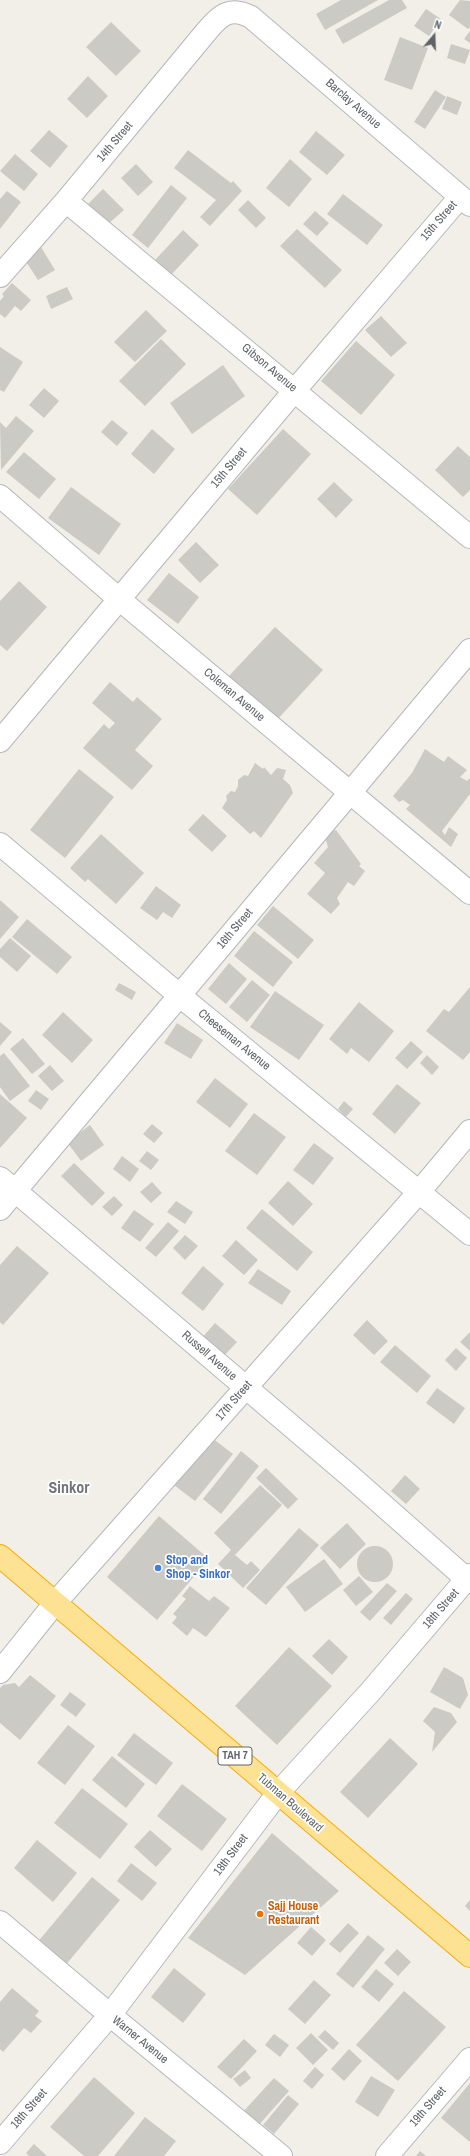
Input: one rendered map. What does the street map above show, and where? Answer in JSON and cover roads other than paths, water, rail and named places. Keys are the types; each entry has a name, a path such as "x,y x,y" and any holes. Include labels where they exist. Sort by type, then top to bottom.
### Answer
{"highway":[{"name":"Tubman Boulevard","path":"0,1556 470,1956"}],"street":[{"name":"14th Street","path":"0,276 66,201 206,32 222,16 225,6"},
{"name":"Barclay Avenue","path":"225,6 252,17 465,201"},
{"name":"Gibson Avenue","path":"66,201 470,537"},
{"name":"15th Street","path":"0,741 295,390 465,201"},
{"name":"Coleman Avenue","path":"0,496 119,599 470,893"},
{"name":"16th Street","path":"0,1209 8,1184 179,995 470,650"},
{"name":"Cheeseman Avenue","path":"0,844 179,995 470,1234"},
{"name":"17th Street","path":"0,1672 55,1604 419,1192 470,1131"},
{"name":"Russell Avenue","path":"8,1184 469,1579"},
{"name":"18th Street","path":"0,2143 110,2015 278,1793 371,1691 469,1579"},
{"name":"Warner Avenue","path":"0,1922 281,2156"},
{"name":"19th Street","path":"387,2156 470,2059"}],"place":[{"name":"Stop and Shop - Sinkor","path":"158,1568"},
{"name":"Sajj House Restaurant","path":"260,1914"}],"district":[{"name":"Sinkor","path":"69,1489"}]}
